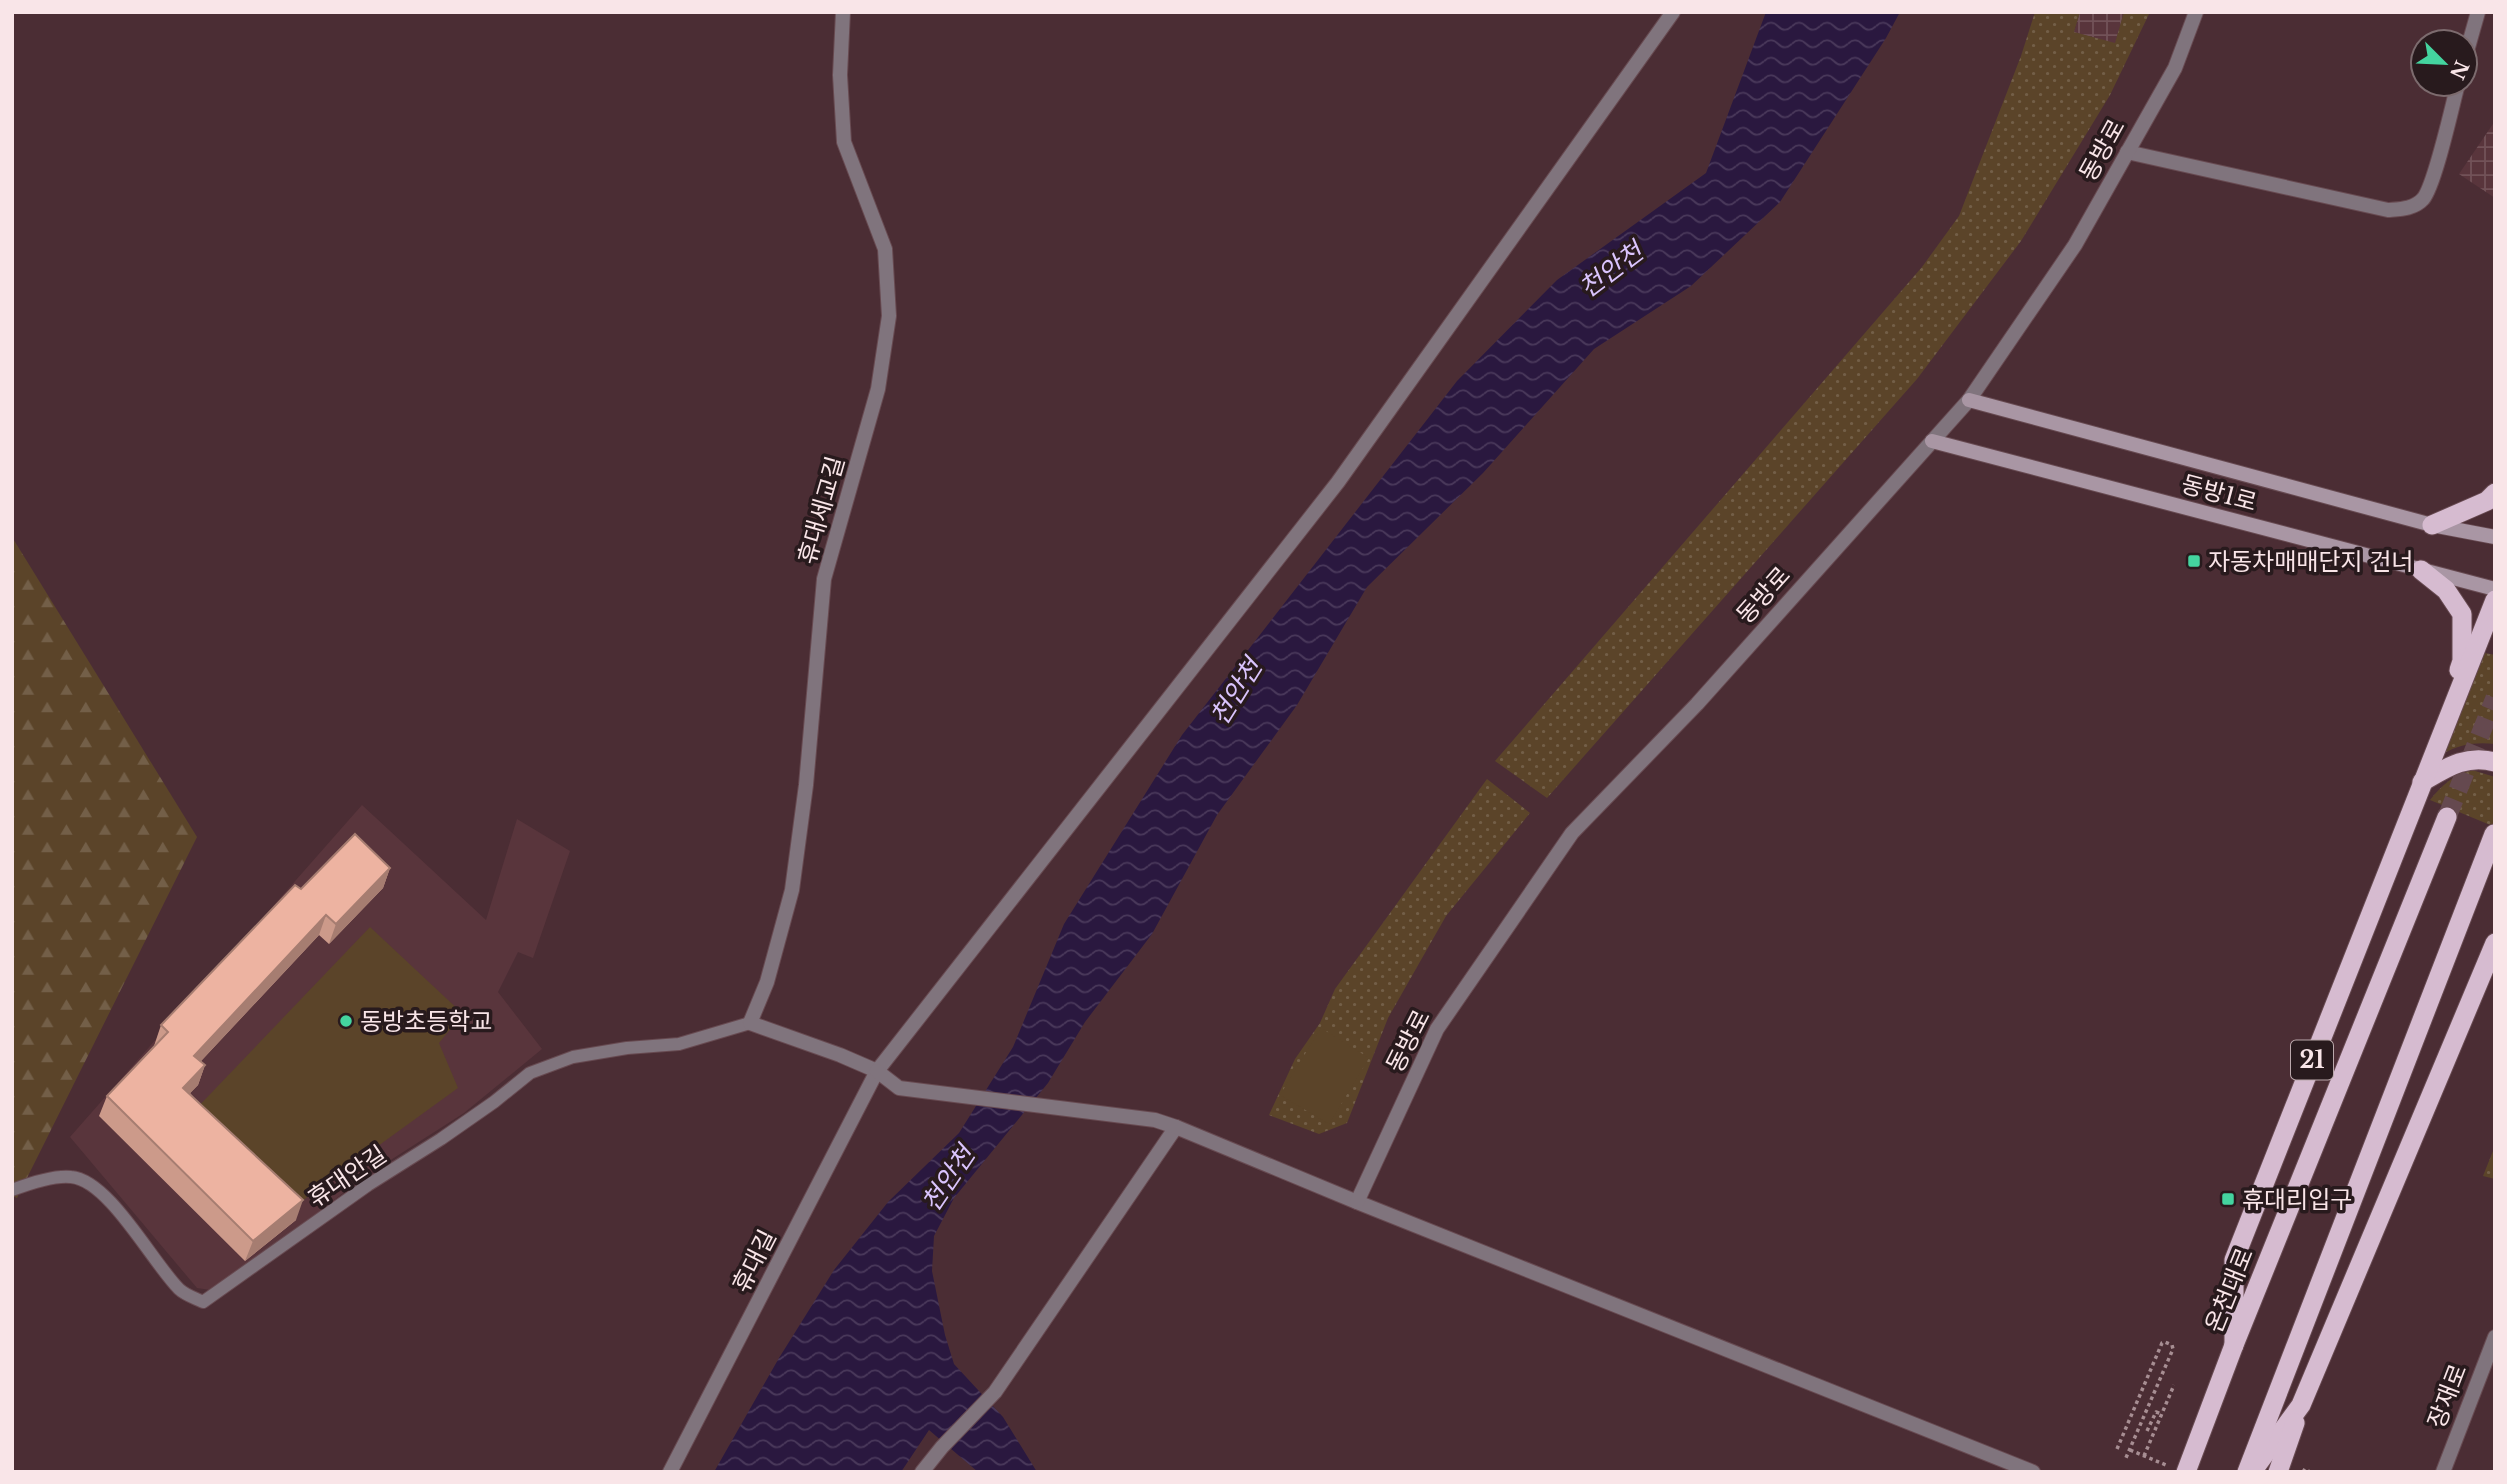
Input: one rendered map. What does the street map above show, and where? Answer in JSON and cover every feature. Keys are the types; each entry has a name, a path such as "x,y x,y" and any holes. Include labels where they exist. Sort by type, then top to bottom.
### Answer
{"highway":[{"path":"2432,525 2487,501 2495,493"},
{"path":"2421,570 2446,590 2462,614 2462,661 2448,719"},
{"name":"21","path":"2234,1345 2234,1260 2495,600"},
{"path":"2422,782 2465,760 2483,759 2495,762"},
{"name":"온천대로","path":"2177,1469 2234,1345 2447,817"},
{"path":"2247,1472 2494,834"},
{"path":"2278,1472 2301,1405 2495,943"},
{"path":"2253,1472 2301,1405"}],"main road":[{"name":"동방1로","path":"1969,400 2432,525 2495,537"},
{"name":"동방1로","path":"1932,441 2495,589"}],"street":[{"name":"휴대세교길","path":"750,1023 767,982 792,890 806,785 824,579 878,389 889,316 885,249 844,142 840,75 843,12"},
{"name":"휴대길","path":"670,1472 877,1071 1338,482 1673,12"},
{"name":"동방로","path":"1357,1202 1437,1029 1572,833 1696,704 1969,400 2075,245 2175,68 2196,12"},
{"path":"2127,152 2388,210 2407,209 2423,199 2454,98"},
{"path":"750,1023 877,1071 899,1088 1155,1120 1176,1127 2033,1472"},
{"path":"922,1472 995,1392 1176,1127"},
{"name":"장재로","path":"2443,1472 2495,1337"}],"lane":[{"name":"휴대안길","path":"12,1190 34,1182 70,1177 91,1184 124,1218 180,1291 203,1302 368,1185 494,1102 530,1073 573,1057 627,1048 679,1044 750,1023"}],"path":[{"path":"2118,1448 2162,1343 2172,1345 2173,1349 2125,1460"},
{"path":"2144,1456 2174,1385"},
{"path":"2147,1431 2156,1412 2162,1415"},
{"path":"2130,1450 2177,1469"},
{"path":"2303,1472 2305,1469 2310,1472"}],"shaded area":[{"path":"2080,12 2124,12 2115,44 2074,32"},
{"path":"2495,121 2495,198 2459,174"},
{"name":"동방초등학교","path":"362,805 486,920 517,819 570,851 533,958 518,952 498,992 542,1049 464,1113 361,1179 217,1291 197,1288 70,1137"}],"green space":[{"path":"2035,12 2080,12 2074,32 2115,43 2124,12 2150,12 2110,95 2021,241 1917,379 1547,798 1495,761 1922,267 1959,216 2021,56"},
{"path":"12,537 197,837 17,1198 12,1196"},
{"path":"2485,653 2495,655 2495,744 2468,744 2443,754"},
{"path":"2472,770 2495,777 2495,827 2430,800 2448,781"},
{"path":"1487,779 1530,813 1446,916 1388,1018 1347,1123 1319,1134 1269,1115 1295,1059 1320,1023 1335,989"},
{"path":"370,927 463,1014 439,1043 458,1088 291,1209 193,1112"},
{"path":"1321,1028 1369,1058 1329,1124 1280,1095"},
{"path":"2495,1146 2495,1179 2483,1176"}],"water":[{"name":"천안천","path":"1766,12 1900,12 1780,202 1691,286 1594,349 1483,473 1367,587 1297,705 1217,815 1152,934 1085,1022 1048,1083 954,1198 934,1236 932,1271 954,1364 1003,1417 1037,1472 978,1472 929,1430 901,1472 714,1472 779,1358 834,1270 888,1202 959,1133 1013,1047 1064,924 1182,735 1457,381 1557,280 1706,173"}],"building":[{"path":"355,834 390,868 336,924 326,915 194,1056 205,1065 183,1088 303,1200 253,1241 107,1096 168,1032 161,1025 295,885 301,889"}],"tunnel":[{"path":"2447,817 2495,698"}],"place":[{"name":"자동차매매단지 건너","path":"2194,561"},
{"name":"동방초등학교","path":"346,1021"},
{"name":"휴대리입구","path":"2228,1199"}]}
